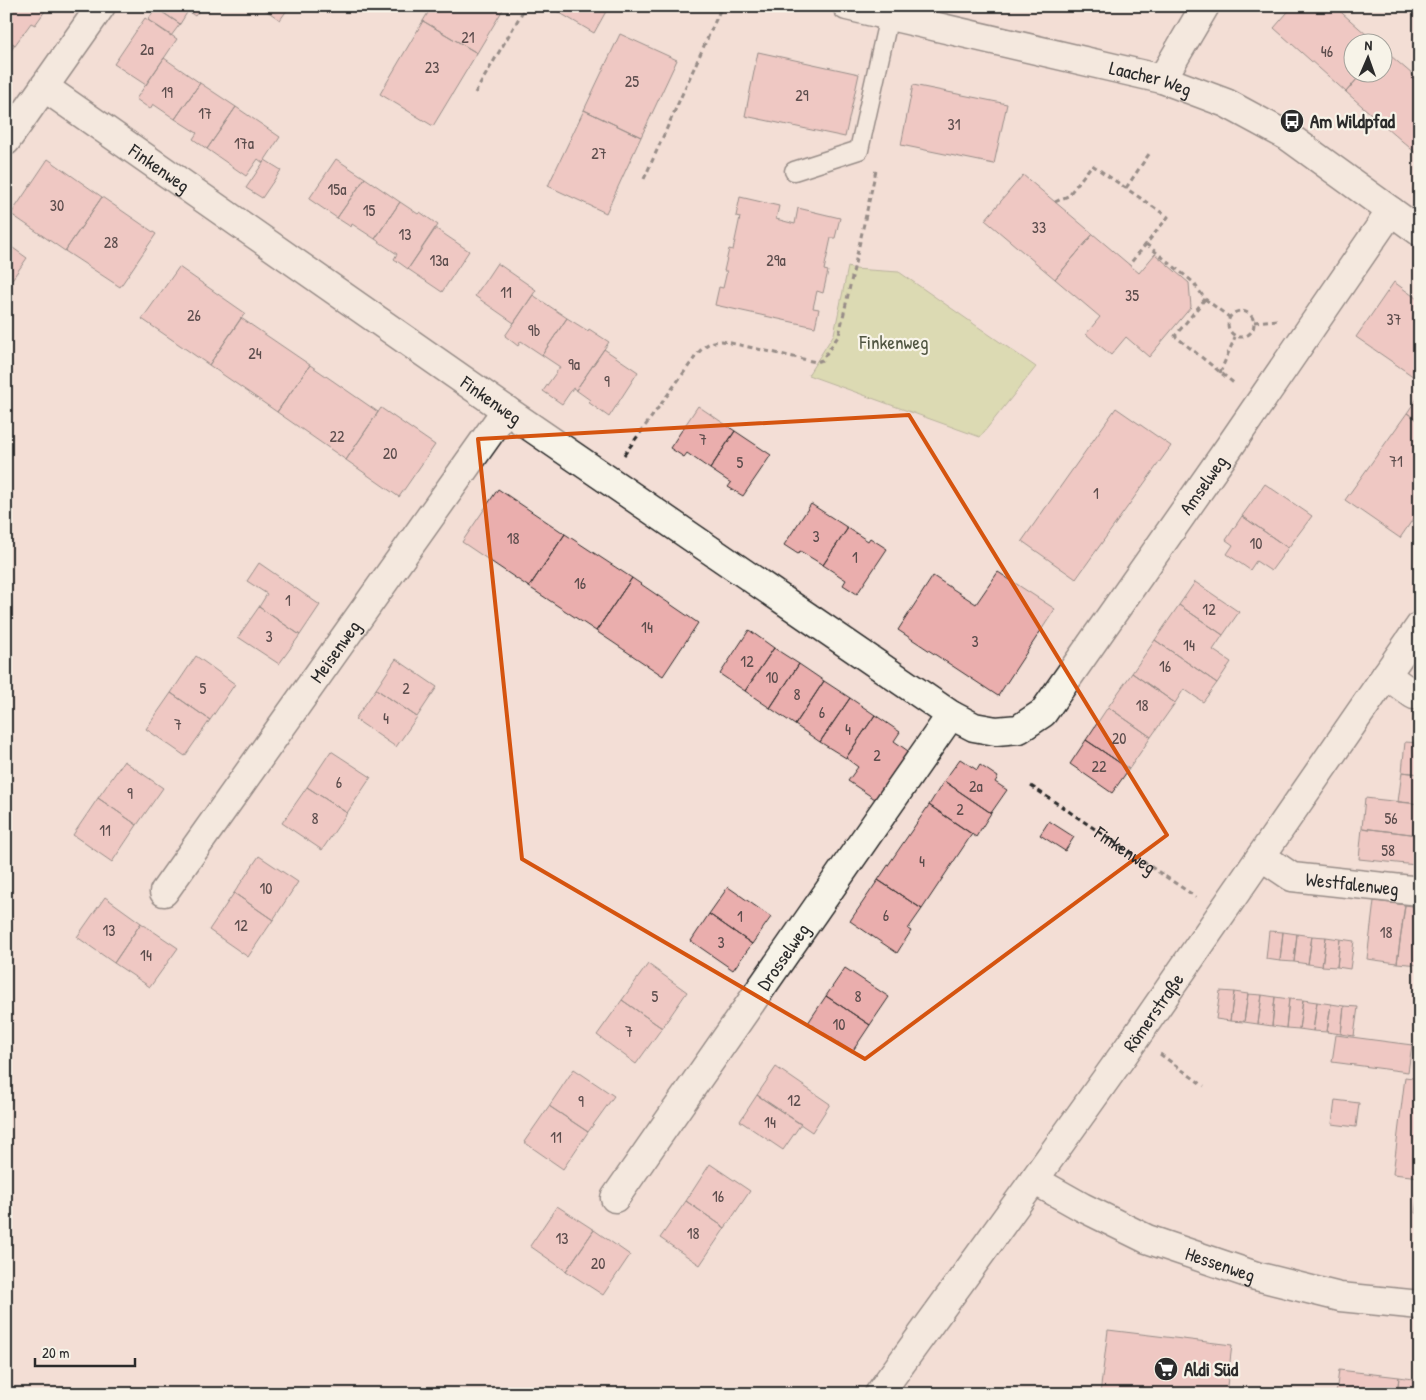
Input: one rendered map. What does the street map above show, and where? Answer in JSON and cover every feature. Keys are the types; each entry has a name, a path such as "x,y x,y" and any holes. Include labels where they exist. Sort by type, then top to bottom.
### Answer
{"street":[{"path":"6,141 101,6"},
{"name":"Laacher Weg","path":"847,6 1162,79 1226,103 1289,137 1420,232"},
{"path":"1162,79 1205,6"},
{"name":"Finkenweg","path":"44,87 506,410 951,715 974,727 996,731"},
{"name":"Amselweg","path":"996,731 1019,729 1043,713 1391,211"},
{"name":"Meisenweg","path":"164,892 506,410"},
{"name":"Römerstraße","path":"879,1394 1136,1037 1420,626"},
{"path":"1386,675 1414,694 1420,695"},
{"name":"Drosselweg","path":"614,1198 951,715"},
{"name":"Westfalenweg","path":"1261,856 1292,878 1420,891"},
{"name":"Hessenweg","path":"1034,1180 1082,1207 1147,1239 1256,1276 1340,1297 1420,1306"}],"lane":[{"path":"794,171 859,150 890,16"}],"path":[{"path":"475,93 526,6"},
{"path":"644,179 722,6"},
{"path":"1126,188 1149,154"},
{"path":"607,479 698,353 711,342 722,341 816,362 822,360 839,335 878,162"},
{"path":"1055,202 1068,196 1092,165 1168,217 1129,265"},
{"path":"1146,244 1194,282 1205,299 1229,317"},
{"path":"1205,299 1175,336 1259,404"},
{"path":"1245,311 1250,314 1254,322 1252,331 1241,338 1235,337 1228,329 1229,317 1236,312 1245,311"},
{"path":"1220,372 1235,337"},
{"name":"Finkenweg","path":"1031,786 1221,914"},
{"path":"1136,1037 1204,1086"}],"highlighted area":[{"path":"909,415 1167,835 865,1059 522,859 478,439"}],"green space":[{"name":"Finkenweg","path":"848,267 899,272 1036,367 980,437 808,375 834,334"}],"building":[{"path":"6,6 39,6 45,11 35,25 31,23 15,45 6,39"},
{"path":"157,6 180,6 188,11 180,24 156,8"},
{"path":"180,6 202,6 195,16"},
{"path":"260,6 290,6 280,20"},
{"path":"432,6 505,6 477,53 423,21"},
{"path":"548,6 609,6 594,33"},
{"path":"1293,6 1334,6 1364,32 1344,32 1344,82 1354,82 1346,92 1274,28"},
{"path":"156,8 180,24 171,36 148,20"},
{"path":"145,18 177,39 146,85 114,64"},
{"path":"423,21 477,53 433,126 380,94"},
{"path":"620,34 677,60 641,137 584,110"},
{"path":"6,39 15,45 6,57"},
{"path":"758,52 859,74 845,137 745,116"},
{"path":"164,58 200,83 175,119 153,104 150,109 136,99"},
{"path":"1394,59 1420,81 1420,153 1418,155 1346,92 1354,82 1394,82"},
{"path":"200,83 236,107 207,149 193,139 197,133 175,119"},
{"path":"913,85 1007,104 994,164 901,145"},
{"path":"236,107 280,137 263,163 258,159 246,176 207,149"},
{"path":"584,110 641,137 606,213 548,186"},
{"path":"48,159 102,197 65,251 11,214"},
{"path":"336,159 365,178 337,218 309,199"},
{"path":"265,160 281,170 262,198 246,188"},
{"path":"1023,175 1093,234 1055,279 985,220"},
{"path":"365,178 400,202 375,239 352,224 351,227 337,218"},
{"path":"102,197 156,234 120,287 65,251"},
{"path":"740,197 779,206 776,219 795,224 798,208 840,218 835,238 831,238 824,270 828,271 823,293 817,291 813,308 819,309 815,327 715,305 719,287 723,288 727,271 724,271 729,249 733,250 740,217 736,216"},
{"path":"400,202 418,214 420,212 438,225 408,269 394,259 397,254 375,239"},
{"path":"435,228 469,251 442,292 408,269"},
{"path":"1093,234 1139,273 1155,254 1189,283 1191,307 1149,357 1126,337 1111,355 1086,334 1100,317 1055,279"},
{"path":"6,243 27,258 6,288"},
{"path":"497,263 536,290 514,323 475,296"},
{"path":"179,267 245,313 209,365 142,319"},
{"path":"1394,282 1420,301 1420,381 1356,337"},
{"path":"533,295 567,318 542,355 521,341 518,346 505,336"},
{"path":"241,318 310,365 277,412 209,365"},
{"path":"567,318 609,342 576,390 573,388 562,404 543,391 560,367 542,355"},
{"path":"604,349 638,372 609,417 588,402 590,400 576,390"},
{"path":"310,365 378,412 346,460 277,412"},
{"path":"1420,394 1420,422 1407,413"},
{"path":"698,406 735,431 710,469 687,453 684,457 670,448"},
{"path":"381,408 435,445 399,497 346,460"},
{"path":"1116,408 1171,446 1076,579 1022,541"},
{"path":"1407,413 1420,422 1420,509 1400,538 1345,500"},
{"path":"735,431 771,455 743,496 728,487 731,483 710,469"},
{"path":"1265,484 1312,516 1288,548 1242,516"},
{"path":"498,489 565,534 529,587 462,542"},
{"path":"811,504 848,528 823,565 800,551 798,554 784,545"},
{"path":"1242,516 1288,548 1271,571 1256,561 1250,570 1227,554 1233,545 1226,540"},
{"path":"848,528 868,541 870,538 887,549 857,594 843,585 846,580 823,565"},
{"path":"565,534 632,578 596,631 529,587"},
{"path":"259,563 320,605 300,635 259,607 267,594 247,581"},
{"path":"998,572 1055,609 998,696 898,630 933,576 976,604"},
{"path":"632,578 698,623 663,676 596,631"},
{"path":"1195,582 1239,612 1223,635 1179,605"},
{"path":"1179,605 1223,635 1213,650 1231,662 1217,683 1155,640"},
{"path":"259,607 300,635 279,664 238,637"},
{"path":"749,630 774,648 745,691 720,674"},
{"path":"1155,640 1217,683 1203,702 1184,689 1175,703 1132,673"},
{"path":"774,648 799,664 770,708 745,691"},
{"path":"196,656 235,684 210,720 171,693"},
{"path":"396,659 437,687 417,717 376,689"},
{"path":"799,664 824,681 795,725 770,708"},
{"path":"1132,673 1175,703 1151,737 1108,707"},
{"path":"824,681 850,698 820,742 795,725"},
{"path":"376,689 417,717 396,747 355,719"},
{"path":"171,693 210,720 185,756 146,729"},
{"path":"850,698 875,715 846,758 820,742"},
{"path":"1108,707 1151,737 1129,769 1086,740"},
{"path":"875,715 900,732 894,741 908,751 875,799 848,781 858,767 846,758"},
{"path":"1086,740 1129,769 1112,793 1070,764"},
{"path":"1405,742 1420,743 1420,774 1402,772"},
{"path":"331,751 371,777 347,813 307,787"},
{"path":"960,759 977,770 980,765 998,777 995,782 1007,790 991,813 944,781"},
{"path":"124,761 163,788 137,825 98,798"},
{"path":"1402,772 1420,774 1420,804 1398,802"},
{"path":"944,781 991,813 976,837 929,805"},
{"path":"307,787 347,813 322,850 282,823"},
{"path":"98,798 137,825 112,862 73,835"},
{"path":"1365,798 1420,804 1419,835 1362,828"},
{"path":"929,805 972,834 922,909 878,880"},
{"path":"1049,821 1074,837 1065,851 1040,835"},
{"path":"1362,828 1419,835 1416,865 1359,859"},
{"path":"259,856 298,882 273,920 234,893"},
{"path":"878,880 922,909 908,929 911,931 897,953 850,921"},
{"path":"728,887 771,917 752,944 709,914"},
{"path":"234,893 273,920 248,957 209,930"},
{"path":"105,897 141,923 114,963 77,937"},
{"path":"1374,901 1405,905 1397,963 1367,959"},
{"path":"1405,905 1420,907 1420,965 1397,963"},
{"path":"709,914 752,944 733,970 691,941"},
{"path":"141,923 178,948 150,987 114,963"},
{"path":"1269,931 1283,932 1280,961 1266,959"},
{"path":"1283,932 1297,934 1294,962 1280,961"},
{"path":"1297,934 1312,936 1308,964 1294,962"},
{"path":"1312,936 1326,937 1322,966 1308,964"},
{"path":"1326,937 1340,939 1337,967 1322,966"},
{"path":"1340,939 1354,941 1350,969 1337,967"},
{"path":"648,964 687,992 662,1028 622,1000"},
{"path":"845,968 889,997 870,1025 826,996"},
{"path":"1220,991 1234,992 1230,1021 1216,1019"},
{"path":"1234,992 1248,994 1244,1022 1230,1021"},
{"path":"1248,994 1262,995 1258,1024 1244,1022"},
{"path":"1262,995 1275,997 1272,1026 1258,1024"},
{"path":"826,996 870,1025 852,1052 808,1023"},
{"path":"1275,997 1289,999 1286,1028 1272,1026"},
{"path":"1289,999 1303,1000 1299,1029 1286,1028"},
{"path":"622,1000 662,1028 636,1064 597,1035"},
{"path":"1303,1000 1317,1002 1313,1031 1299,1029"},
{"path":"1317,1002 1331,1004 1327,1032 1313,1031"},
{"path":"1331,1004 1344,1006 1341,1034 1327,1032"},
{"path":"1344,1006 1358,1007 1354,1036 1341,1034"},
{"path":"1336,1035 1412,1045 1408,1072 1332,1062"},
{"path":"776,1067 830,1104 812,1132 757,1095"},
{"path":"574,1069 614,1096 588,1132 549,1106"},
{"path":"1405,1077 1420,1079 1420,1177 1393,1174"},
{"path":"757,1095 801,1124 783,1150 740,1121"},
{"path":"1335,1100 1359,1103 1356,1127 1332,1124"},
{"path":"549,1106 588,1132 563,1169 524,1142"},
{"path":"710,1164 750,1191 725,1228 686,1201"},
{"path":"1420,1177 1420,1214 1415,1213"},
{"path":"686,1201 725,1228 700,1265 660,1238"},
{"path":"557,1206 594,1230 566,1271 530,1246"},
{"path":"594,1230 630,1255 603,1295 566,1271"},
{"name":"Aldi Süd","path":"1108,1330 1232,1345 1226,1394 1100,1394"},
{"path":"1339,1370 1399,1377 1397,1394 1336,1394"},
{"path":"1399,1377 1420,1380 1420,1394 1397,1394"}],"place":[{"name":"Am Wildpfad","path":"1292,121"},
{"name":"Aldi Süd","path":"1166,1369"}]}
